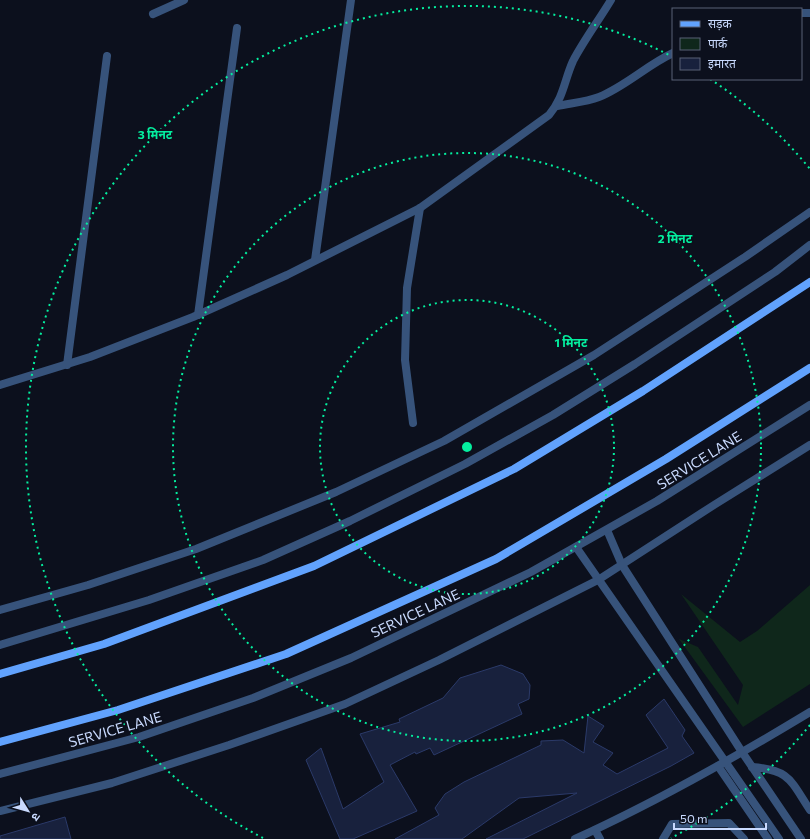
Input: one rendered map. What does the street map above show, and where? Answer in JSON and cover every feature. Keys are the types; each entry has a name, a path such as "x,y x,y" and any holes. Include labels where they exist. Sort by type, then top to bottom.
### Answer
{"main road":[{"path":"0,674 104,644 314,566 514,468 643,391 810,282"},
{"path":"0,742 118,710 286,654 496,559 666,459 810,368"}],"street":[{"path":"153,14 184,0"},
{"path":"315,260 351,0"},
{"path":"0,385 90,357 198,315 287,274 420,208 549,115 557,106 562,96 568,73 574,60 611,0"},
{"path":"198,315 237,28"},
{"path":"557,106 599,97 628,82 663,57 672,52"},
{"path":"67,364 107,56"},
{"path":"413,423 405,360 407,288 420,208"},
{"path":"0,610 88,585 196,549 336,492 444,441 594,355 745,257 810,212"},
{"path":"0,645 149,600 263,560 356,518 465,464 553,415 635,364 775,272 810,244"},
{"name":"SERVICE LANE","path":"0,774 139,737 253,698 351,658 531,572 657,501 810,405"},
{"path":"0,811 112,783 229,745 345,704 439,660 598,580 810,445"},
{"path":"606,530 622,566 742,752 801,839"},
{"path":"576,547 721,764 768,839"},
{"path":"575,839 616,821 721,764 810,712"},
{"path":"721,764 779,839"},
{"path":"752,767 767,768 778,771 788,777 810,810"},
{"path":"662,839 672,824 729,823 744,839"},
{"path":"595,830 600,839"}],"green space":[{"path":"810,585 810,684 743,727 679,639 698,647 738,705 743,685 681,594 740,642 757,631"}],"building":[{"path":"501,665 523,674 530,685 529,699 518,704 522,714 434,755 430,748 416,754 415,752 390,765 417,811 353,839 340,839 306,760 321,748 343,809 384,782 360,734 400,722 399,719 443,698 460,678"},
{"path":"664,699 685,730 682,736 694,753 671,766 523,839 486,839 577,793 519,798 462,839 395,839 439,815 435,808 445,794 464,782 541,745 541,741 563,740 584,753 588,716 604,726 593,742 613,753 603,765 617,774 668,748 646,715"},
{"path":"65,817 71,839 0,839 0,836"}]}
